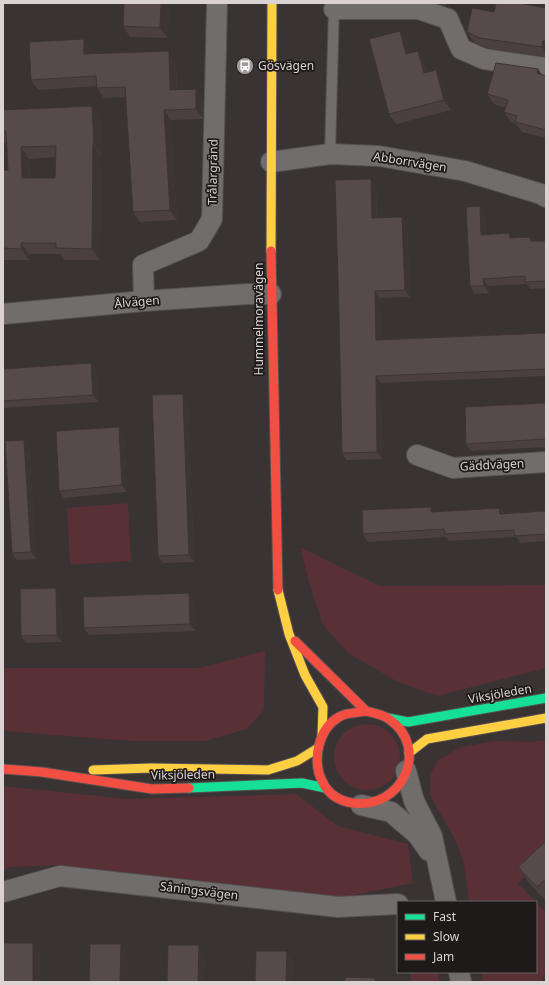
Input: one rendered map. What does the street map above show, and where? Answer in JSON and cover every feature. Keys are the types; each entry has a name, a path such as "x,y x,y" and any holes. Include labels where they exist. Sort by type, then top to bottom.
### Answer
{"main road":[{"name":"Hummelmoravägen","path":"272,3 271,294 278,586 289,634 305,675 323,707 322,736"},
{"path":"289,634 366,711 388,718 400,728 406,738 407,762 399,786 383,799 361,805 341,801 324,788 318,774 316,760 322,736 331,724 340,716 366,711"},
{"name":"Viksjöleden","path":"388,718 408,722 546,698"},
{"path":"407,762 427,739 546,718"},
{"name":"Viksjöleden","path":"42,772 152,768 268,770 297,761 318,748"},
{"name":"Viksjöleden","path":"3,769 42,772 152,789 302,783 324,788"}],"street":[{"name":"Trålargränd","path":"144,300 143,265 199,241 212,219 217,4"},
{"path":"334,6 449,11 461,48 484,59 546,68"},
{"name":"Abborrvägen","path":"271,162 330,154 379,156 465,171 541,194 546,197"},
{"name":"Ålvägen","path":"3,314 144,300 271,294"},
{"name":"Gäddvägen","path":"417,455 453,468 546,462"},
{"path":"407,762 414,801 432,836 436,862 446,901"},
{"path":"361,805 391,812 417,834 436,862"},
{"name":"Såningsvägen","path":"3,892 60,876 338,907 397,904"}],"lane":[{"path":"330,154 334,6"}],"shaded area":[{"path":"128,503 131,561 70,565 67,508"},
{"path":"300,547 380,586 546,585 546,668 437,696 396,681 348,653 323,625 310,586"},
{"path":"265,651 264,710 247,729 205,741 131,741 3,731 3,668 199,668"},
{"path":"360,724 374,724 386,729 395,738 400,750 398,770 391,781 374,790 360,790 348,785 339,776 334,764 334,750 339,738 348,729"},
{"path":"546,740 546,858 518,883 535,901 469,901 464,865 457,843 430,795 430,775 438,760 461,747 495,741 531,742"},
{"path":"3,786 127,799 296,794 338,826 408,844 413,883 345,897 62,865 10,867 3,871"},
{"path":"537,903 546,913 546,969 542,982 483,982 481,973 537,973"},
{"path":"411,973 438,973 440,982 411,982"}],"building":[{"path":"124,3 161,3 160,28 123,26"},
{"path":"496,3 519,3 546,8 546,41 543,41 542,47 480,38 467,32 472,8 494,12"},
{"path":"400,31 406,54 418,51 424,73 436,70 444,100 389,114 369,39"},
{"path":"84,39 84,54 169,51 170,90 196,89 196,109 164,110 170,210 133,212 125,87 97,88 96,76 31,80 29,42"},
{"path":"496,63 538,69 537,73 546,76 546,130 515,122 517,116 504,112 508,100 487,94"},
{"path":"92,106 94,144 92,249 56,248 56,243 21,243 21,249 3,248 3,170 8,170 6,131 3,131 3,110","holes":["56,146 55,178 22,178 21,147"]},
{"path":"371,179 372,218 402,217 405,290 375,291 376,340 546,333 546,369 376,376 377,452 342,453 335,180"},
{"path":"480,206 481,235 509,233 510,238 530,237 531,241 546,241 546,281 525,282 525,276 483,279 484,286 470,286 466,207"},
{"path":"91,363 93,395 3,401 3,369"},
{"path":"183,394 189,555 158,556 152,395"},
{"path":"546,403 546,439 466,444 465,407"},
{"path":"119,427 122,485 59,491 56,431"},
{"path":"24,440 31,552 12,553 5,441"},
{"path":"431,507 431,512 499,508 500,514 546,511 546,534 515,536 514,530 445,534 444,529 363,534 362,510"},
{"path":"56,588 57,635 21,636 20,589"},
{"path":"189,593 190,624 84,628 83,597"},
{"path":"546,841 546,879 537,887 518,867"},
{"path":"3,943 33,943 33,982 3,982"},
{"path":"90,944 121,944 120,982 89,982"},
{"path":"168,945 199,945 198,982 167,982"},
{"path":"256,951 287,951 286,982 255,982"},
{"path":"345,977 375,978 375,982 345,982"}],"traffic: fast":[{"path":"388,718 408,722 546,698"},
{"path":"189,788 302,783 325,788"}],"traffic: slow":[{"path":"271,251 272,3"},
{"path":"278,590 289,634 305,675 323,707 322,736"},
{"path":"409,753 427,739 546,718"},
{"path":"93,770 151,768 268,770 297,761 318,748"}],"traffic: jam":[{"path":"271,251 278,590"},
{"path":"295,641 366,711"},
{"path":"366,711 386,717 402,731 408,745 409,760 405,774 397,787 385,797 370,803 353,803 343,801 327,790 319,773 317,755 322,737 332,722 345,714 366,711"},
{"path":"3,769 42,772 152,789 189,788"}],"place":[{"name":"Gösvägen","path":"245,66"}]}
